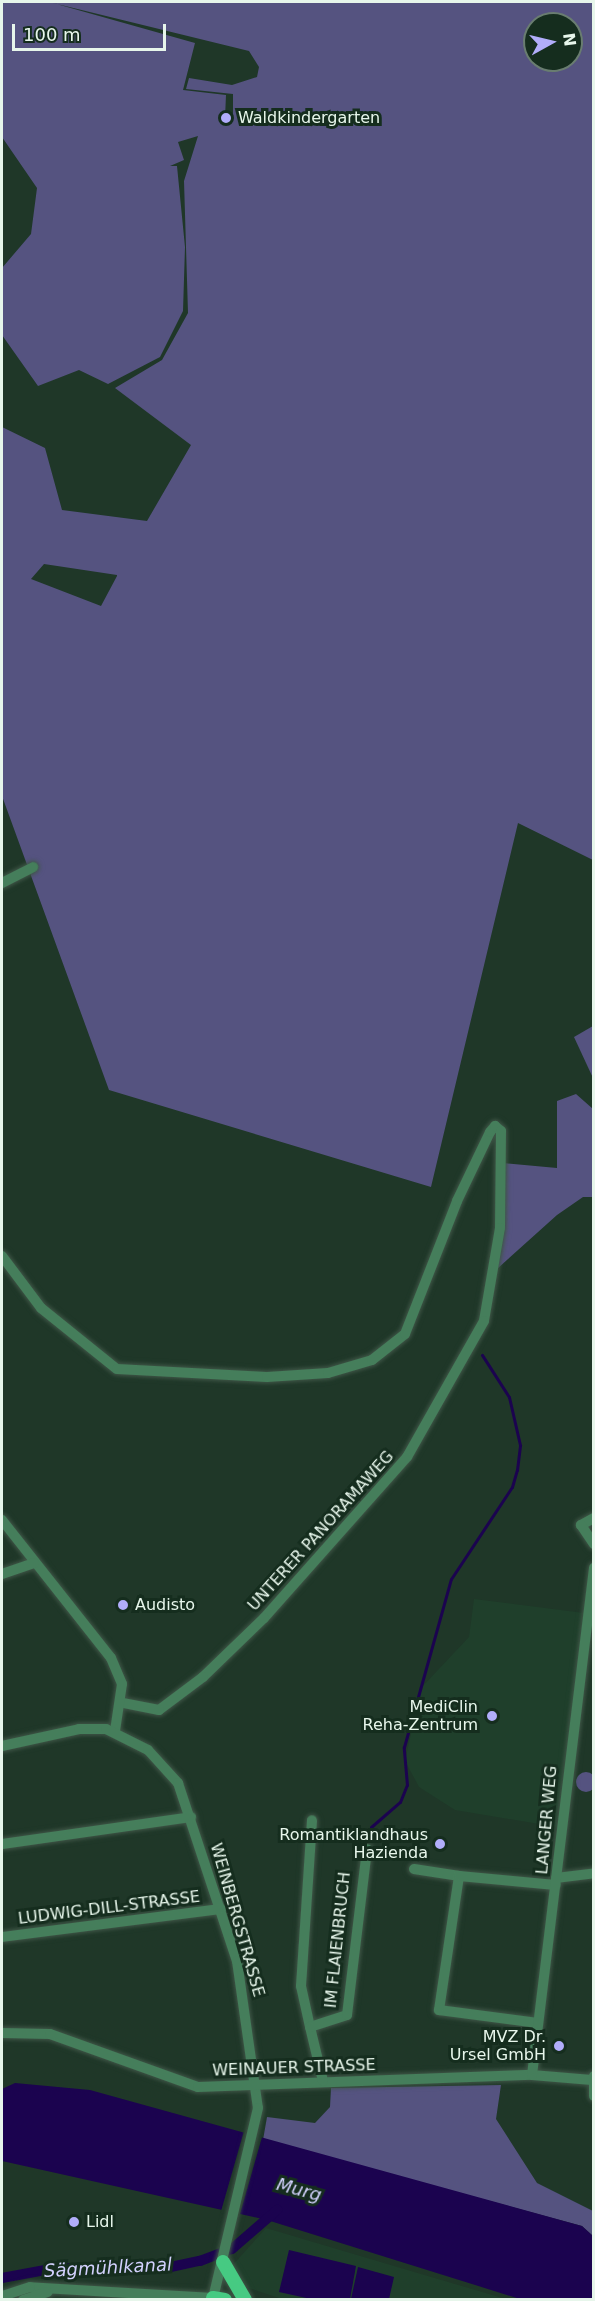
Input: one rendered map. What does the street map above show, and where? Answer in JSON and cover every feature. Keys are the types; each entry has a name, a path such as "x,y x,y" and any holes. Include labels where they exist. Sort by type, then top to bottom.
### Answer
{"main road":[{"path":"223,2262 245,2300"}],"street":[{"path":"2,883 33,867"},
{"name":"UNTERER PANORAMAWEG","path":"2,1256 41,1308 117,1369 267,1377 328,1373 372,1360 405,1334 457,1201 490,1132 495,1126 501,1131 500,1228 484,1321 407,1457 203,1677 159,1710 123,1703"},
{"path":"594,1518 582,1525 594,1544"},
{"path":"2,1520 111,1658 123,1703 115,1731 79,1729 2,1746"},
{"path":"2,1574 34,1563"},
{"name":"LANGER WEG","path":"532,2075 556,1882 561,1801 594,1568"},
{"name":"WEINBERGSTRASSE","path":"115,1731 159,1760 177,1783 191,1817 221,1909 246,2002 258,2085 255,2126 223,2262 219,2299"},
{"path":"2,1844 191,1817"},
{"path":"310,2027 301,1986 312,1820"},
{"name":"IM FLAIENBRUCH","path":"323,2080 310,2027 347,2015 367,1848"},
{"path":"414,1869 459,1876 556,1882 594,1873"},
{"path":"459,1876 439,2010 538,2023"},
{"name":"LUDWIG-DILL-STRASSE","path":"2,1937 221,1909"},
{"name":"WEINAUER STRASSE","path":"2,2033 50,2034 198,2087 323,2080 532,2075 593,2078"},
{"path":"593,2078 594,2096"},
{"path":"2,2298 25,2288 48,2292 219,2299"},
{"path":"23,2300 48,2292"}],"shaded area":[{"path":"2,2 593,2 593,860 518,823 431,1187 109,1090 2,796 2,427 45,448 62,510 147,521 191,445 115,388 162,360 188,313 184,181 198,136 178,142 184,160 170,166 177,166 185,247 183,311 160,357 108,384 79,370 38,386 2,335 2,268 31,234 37,188 2,137","holes":["53,3 249,51 259,67 257,77 232,85 189,78 186,89 233,94 233,116 225,118 226,95 183,90 195,43","44,564 117,575 117,576 101,606 31,579"]},
{"path":"593,1026 593,1078 574,1037"},
{"path":"576,1094 593,1109 593,1197 583,1197 557,1215 497,1269 503,1163 557,1168 557,1101"},
{"name":"MediClin Reha-Zentrum","path":"474,1599 584,1613 557,1827 455,1810 419,1787 405,1761 421,1688 469,1637"},
{"path":"586,1772 593,1775 596,1782 593,1789 586,1792 579,1789 576,1782 579,1775"},
{"path":"501,2085 496,2119 537,2183 593,2211 593,2236 582,2226 263,2140 267,2117 315,2123 330,2107 331,2088"},
{"path":"266,2228 506,2299 282,2299 243,2286 231,2267"}],"water":[{"name":"Murg","path":"15,2083 90,2090 582,2226 593,2236 593,2299 520,2299 267,2220 2,2161 2,2089"},
{"path":"289,2250 356,2266 350,2299 311,2299 279,2292"},
{"path":"358,2267 394,2277 389,2299 351,2299"}],"pier":[{"path":"244,2131 262,2136 239,2218 221,2213"}],"waterway":[{"path":"371,1827 400,1802 407,1785 404,1747 451,1579 512,1487 517,1470 520,1445 509,1397 482,1355"},
{"name":"Sägmühlkanal","path":"2,2278 56,2268 166,2268 200,2261 232,2249 277,2210"}],"place":[{"name":"Waldkindergarten","path":"226,118"},
{"name":"Audisto","path":"123,1605"},
{"name":"MediClin Reha-Zentrum","path":"492,1716"},
{"name":"Romantiklandhaus Hazienda","path":"440,1844"},
{"name":"MVZ Dr. Ursel GmbH","path":"559,2046"},
{"name":"Lidl","path":"74,2222"}]}
